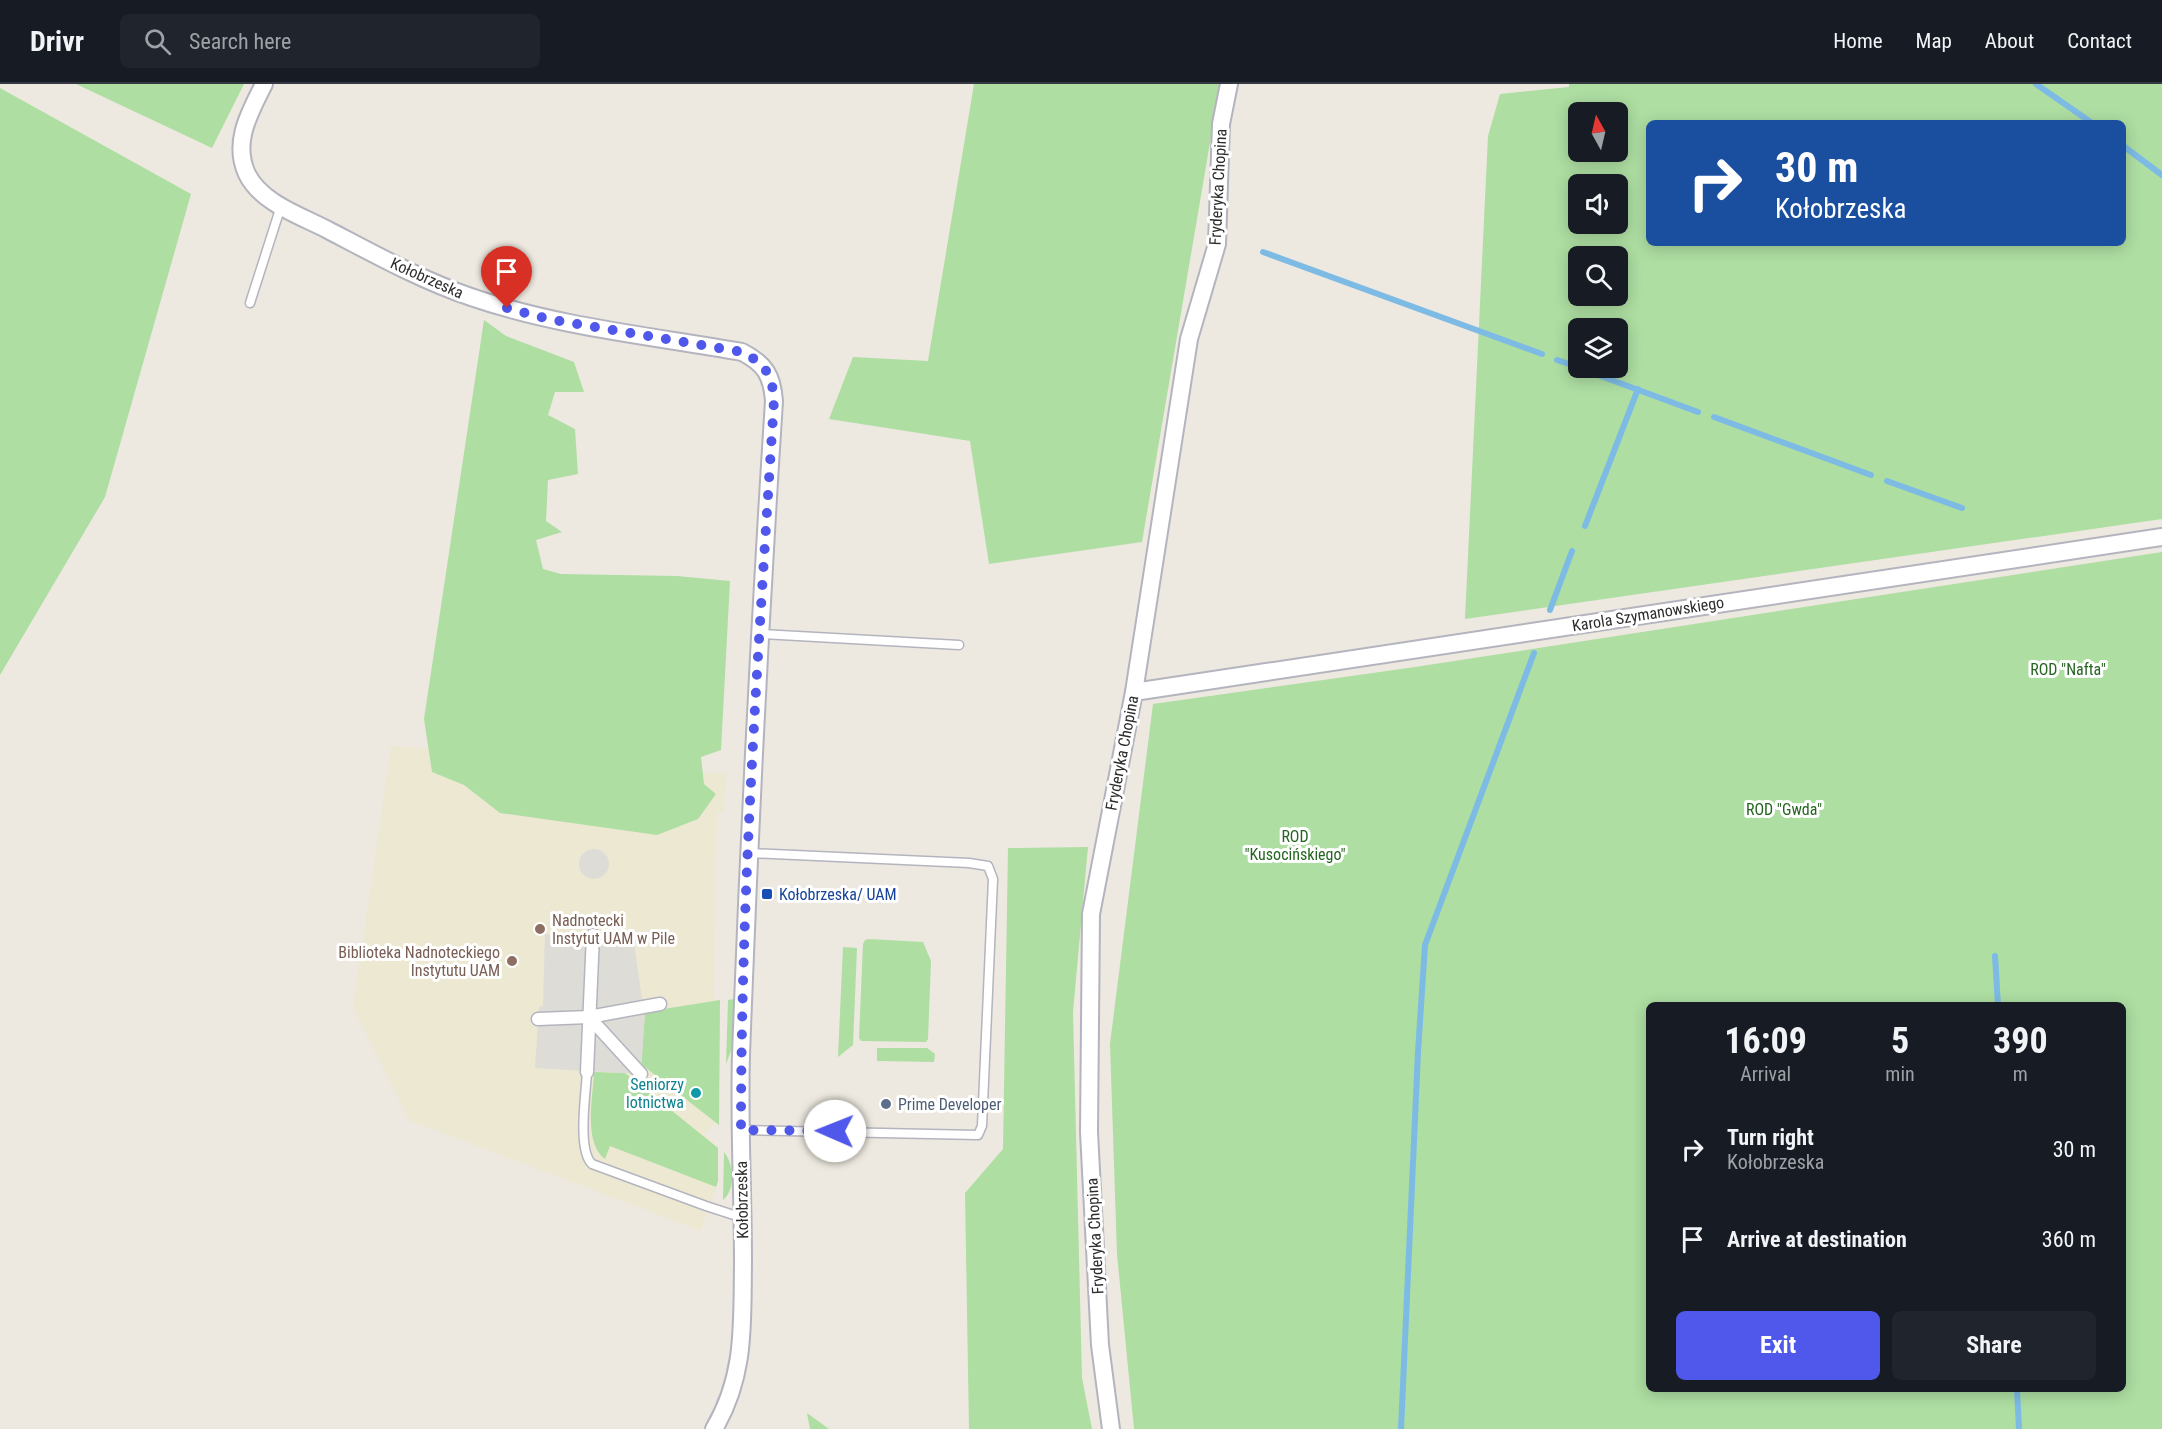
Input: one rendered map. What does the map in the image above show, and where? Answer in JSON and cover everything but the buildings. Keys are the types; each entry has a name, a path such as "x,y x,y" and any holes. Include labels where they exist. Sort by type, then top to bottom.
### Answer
{"street":[{"name":"Kołobrzeska","path":"264,84 246,121 241,138 242,158 253,184 281,206 380,257 470,297 548,319 742,352 757,359 770,378 774,400 749,853 741,1059 743,1218 740,1354 732,1391 714,1429"},
{"name":"Fryderyka Chopina","path":"1111,1429 1100,1345 1089,1132 1091,914 1134,692 1189,339 1217,244 1221,124 1229,84"},
{"name":"Karola Szymanowskiego","path":"1134,692 2162,537"},
{"path":"587,1072 593,935"},
{"path":"538,1019 589,1017 660,1004"},
{"path":"589,1017 640,1074"}],"lane":[{"path":"250,303 281,206"},
{"path":"760,634 960,645"},
{"path":"741,1130 978,1135 982,1126 993,879 988,866 969,863 749,853"},
{"path":"587,1072 584,1139 585,1155 592,1164 743,1218"}],"shaded area":[{"name":"Nadnotecki Instytut UAM w Pile","path":"391,746 726,774 724,813 717,813 714,989 715,1001 720,1000 719,1125 715,1123 704,1134 718,1148 718,1181 701,1231 409,1120 353,1008"},
{"path":"594,849 605,853 609,864 605,875 594,879 583,875 579,864 583,853"},
{"path":"545,934 582,936 583,941 599,942 600,936 642,940 643,942 634,943 642,999 659,998 661,1010 645,1012 641,1074 535,1068 539,1007 543,1006"}],"green space":[{"path":"76,84 244,84 212,148"},
{"path":"974,84 1220,84 1142,542 989,564 970,441 829,419 853,357 928,361"},
{"path":"1569,84 2162,84 2162,519 1465,619 1488,136 1500,94 1569,87"},
{"path":"0,88 191,194 105,497 0,675"},
{"path":"484,320 506,336 574,362 584,392 555,392 548,415 575,429 578,474 548,480 546,521 562,532 536,540 543,569 561,574 677,576 730,581 721,750 701,757 704,784 716,794 698,819 657,835 500,813 464,785 432,772 424,719"},
{"path":"2162,552 2162,1429 1134,1429 1117,1254 1110,1044 1153,704 1415,667"},
{"path":"1088,847 1073,1012 1082,1378 1092,1429 969,1429 965,1193 1003,1149 1008,848"},
{"path":"869,939 923,942 931,961 928,1039 926,1042 861,1041 859,1038 863,944"},
{"path":"843,947 857,948 853,1045 838,1057"},
{"path":"734,999 732,1048 726,1064 728,1000"},
{"path":"720,1000 719,1125 641,1064 645,1012"},
{"path":"877,1048 927,1048 935,1054 934,1062 877,1061"},
{"path":"594,1072 625,1073 718,1148 716,1187 610,1146 605,1159 598,1152 592,1131 591,1106"},
{"path":"724,1152 732,1170 732,1183 723,1200"},
{"path":"807,1413 829,1429 810,1429"}],"waterway":[{"path":"2036,84 2088,120"},
{"path":"2126,148 2162,175"},
{"path":"1263,252 1542,354"},
{"path":"1557,360 1568,364"},
{"path":"1606,378 1698,412"},
{"path":"1585,526 1638,389"},
{"path":"1714,417 1871,475"},
{"path":"1887,481 1962,508"},
{"path":"1550,610 1572,551"},
{"path":"1401,1429 1425,945 1534,653"},
{"path":"1995,956 1998,1002"},
{"path":"2017,1392 2019,1429"}],"place":[{"name":"Kołobrzeska/ UAM","path":"767,894"},
{"name":"Nadnotecki Instytut UAM w Pile","path":"540,929"},
{"name":"Biblioteka Nadnoteckiego Instytutu UAM","path":"512,961"},
{"name":"Seniorzy lotnictwa","path":"696,1093"},
{"name":"Prime Developer","path":"886,1104"}],"route":[{"path":"507,308 548,319 742,352 757,359 767,372 772,384 774,400 750,827 741,1059 741,1130 835,1131"}],"park label":[{"name":"ROD \"Nafta\"","path":"2068,669"},
{"name":"ROD \"Gwda\"","path":"1784,809"},
{"name":"ROD \"Kusocińskiego\"","path":"1295,845"}]}
